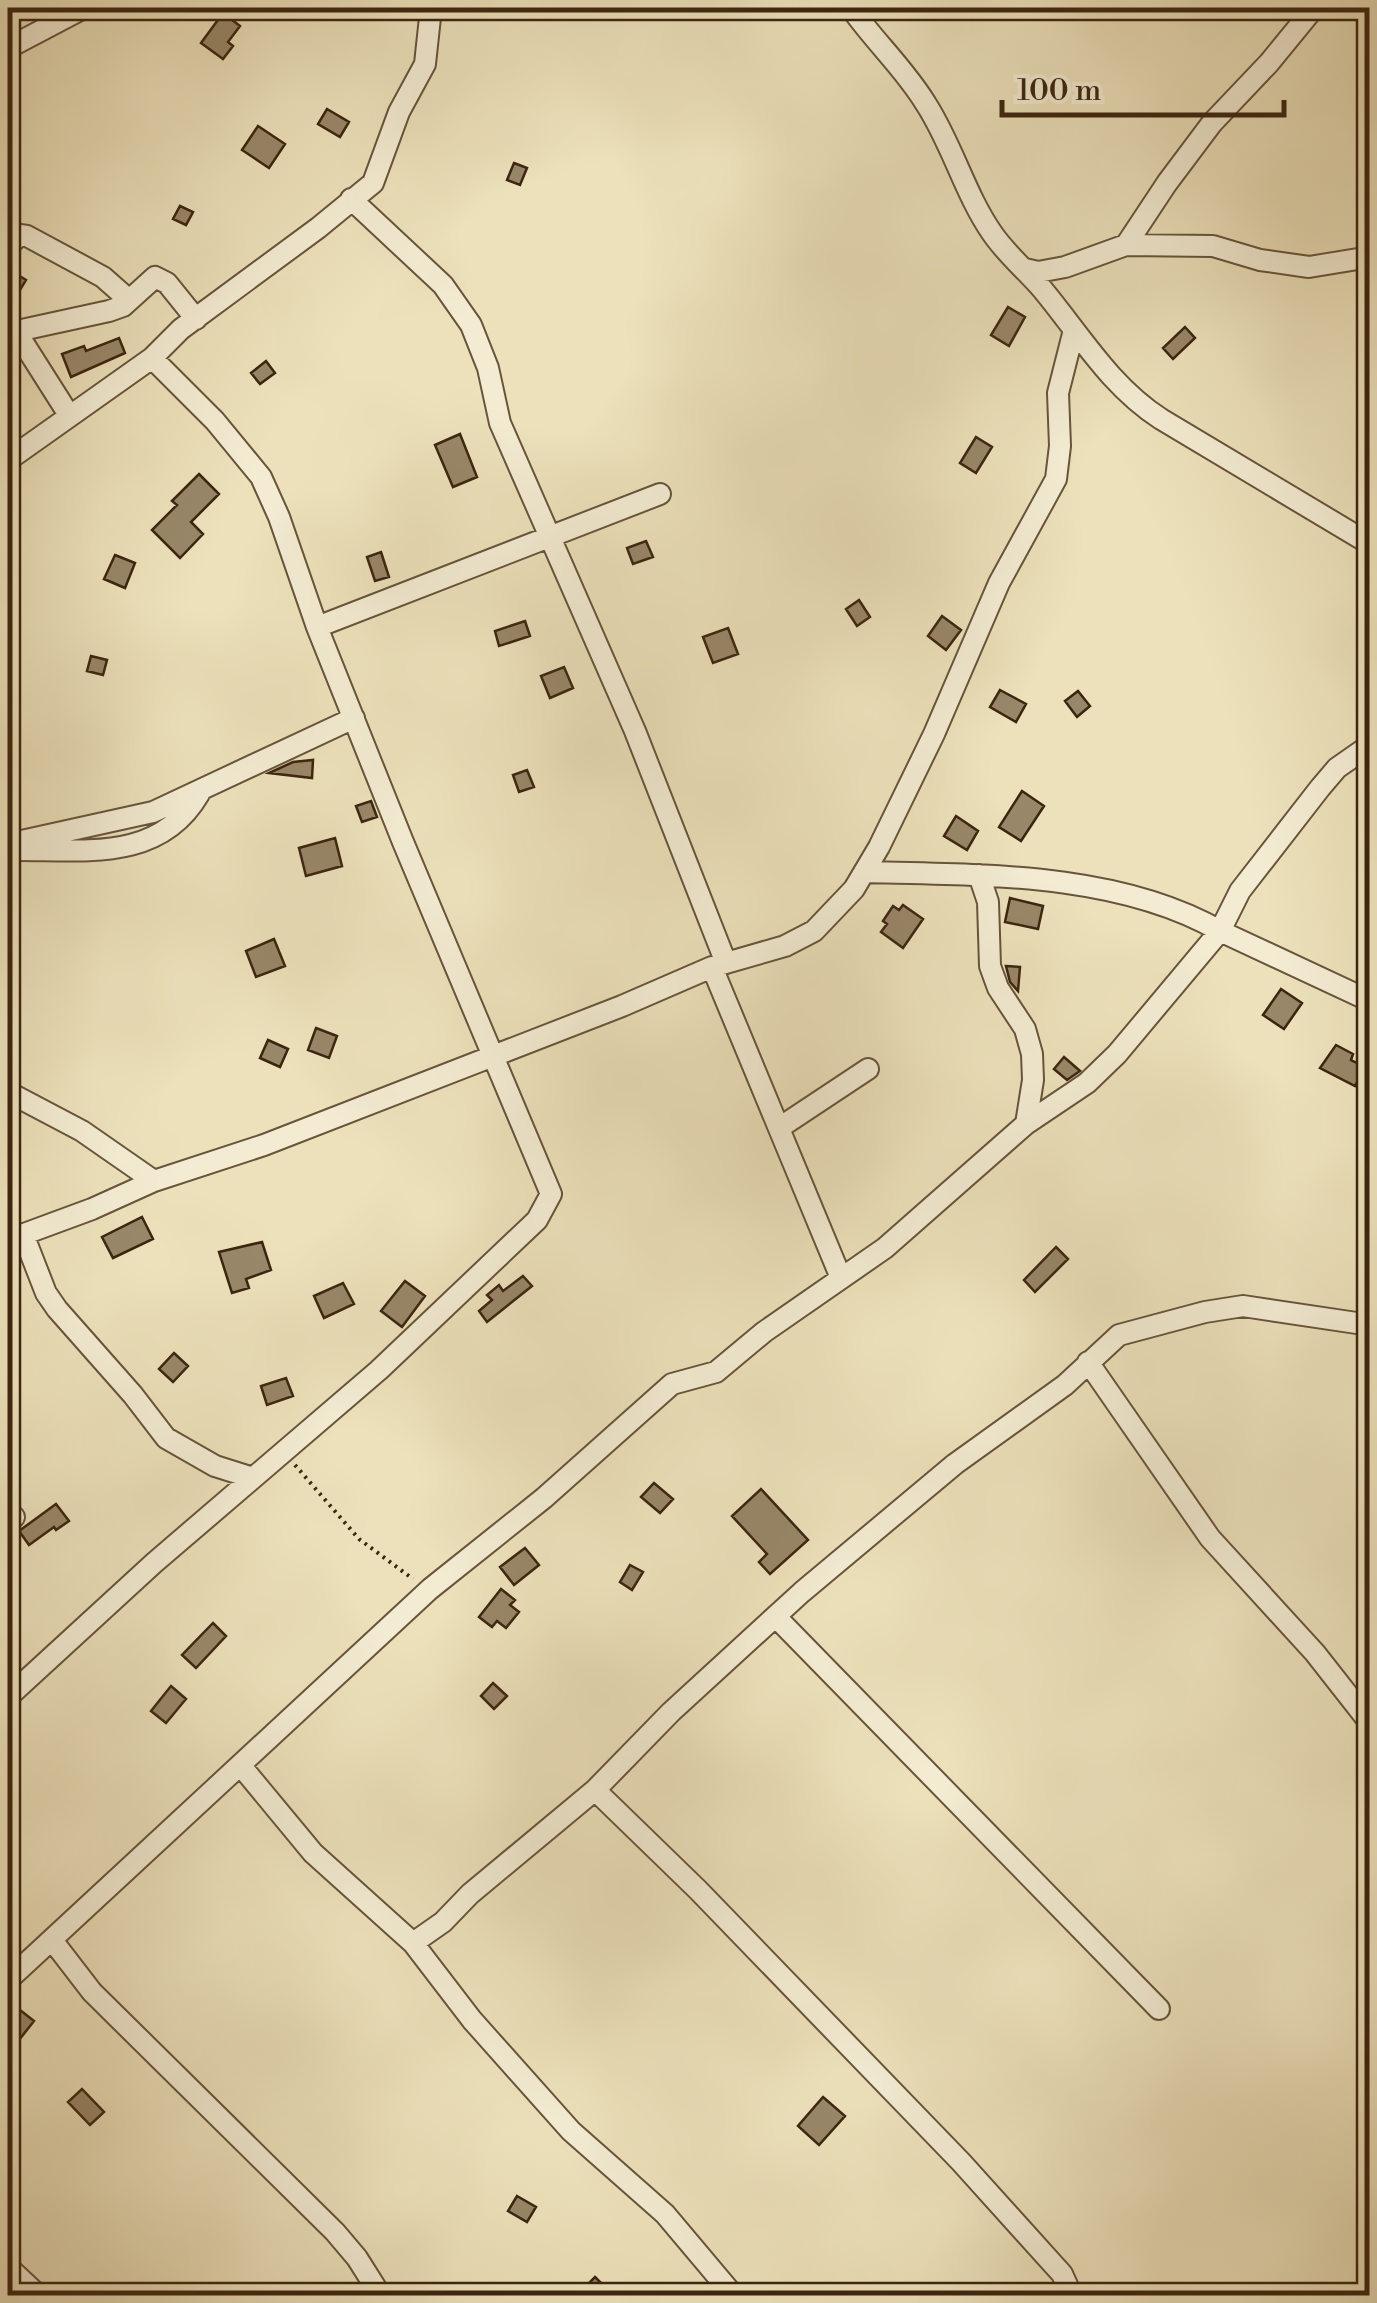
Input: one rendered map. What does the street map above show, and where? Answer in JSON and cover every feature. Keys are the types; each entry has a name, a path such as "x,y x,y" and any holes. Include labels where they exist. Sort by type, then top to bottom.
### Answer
{"street":[{"path":"8,48 84,8"},
{"path":"8,460 152,358 196,319 373,182 394,124 425,64 431,8"},
{"path":"850,8 928,106 990,231 1010,259 1025,268 1038,272 1065,268 1126,245 1213,246 1260,260 1308,267 1370,257"},
{"path":"1126,245 1166,183 1212,123 1270,63 1314,8"},
{"path":"351,199 443,285 471,325 488,368 500,423 635,731 780,1128 841,1278"},
{"path":"8,246 20,235 28,236 103,278 129,300"},
{"path":"1025,268 1111,379 1132,400 1370,544"},
{"path":"69,414 12,333 108,311 129,300 155,278 160,278 196,319"},
{"path":"253,1478 215,1466 166,1438 133,1394 57,1309 15,1237 154,1181 264,1146 719,965 785,946 814,931 835,913 864,872 934,734 999,583 1056,480 1060,446 1058,393 1074,330"},
{"path":"8,1697 225,1502 380,1370 537,1220 551,1194 354,718 261,478 214,421 152,358"},
{"path":"318,627 660,494"},
{"path":"8,846 153,812 354,718"},
{"path":"8,1980 430,1589 544,1498 672,1384 716,1372 764,1332 885,1248 1026,1124 1087,1083 1117,1054 1220,931 1240,892 1320,788 1337,768 1370,745"},
{"path":"8,846 119,850 143,844 178,822 201,791"},
{"path":"864,872 979,875 1140,896 1195,917 1370,1001"},
{"path":"979,875 988,902 990,966 998,988 1025,1029 1032,1054 1033,1080 1026,1124"},
{"path":"780,1128 868,1069"},
{"path":"8,1092 82,1132 154,1181"},
{"path":"413,1943 595,1790 672,1712 776,1617 942,1474 1032,1412 1119,1335 1223,1308 1266,1308 1370,1325"},
{"path":"1088,1362 1210,1538 1315,1653 1370,1723"},
{"path":"215,1466 225,1502"},
{"path":"776,1617 1159,2009"},
{"path":"241,1766 313,1853 413,1943 472,2020 571,2131 665,2214 734,2296"},
{"path":"595,1790 698,1890 961,2162 1062,2274 1072,2296"},
{"path":"52,1940 92,1992 335,2232 381,2296"},
{"path":"8,2267 39,2296"}],"path":[{"path":"285,1453 358,1539 430,1589"}],"building":[{"path":"223,13 240,26 228,42 233,46 223,59 201,43"},
{"path":"327,109 349,122 340,137 318,124"},
{"path":"258,126 285,144 269,168 242,150"},
{"path":"514,163 527,168 520,185 507,180"},
{"path":"180,206 193,212 186,225 173,219"},
{"path":"8,269 26,280 8,310"},
{"path":"1008,307 1025,317 1009,346 991,335"},
{"path":"1185,327 1195,338 1173,359 1163,348"},
{"path":"119,338 125,353 71,377 62,354 84,346 86,351"},
{"path":"266,361 275,373 260,384 251,373"},
{"path":"460,434 477,477 453,487 435,445"},
{"path":"976,437 992,447 976,473 960,463"},
{"path":"199,474 219,494 191,522 203,534 180,558 152,530 177,505 172,501"},
{"path":"646,541 653,557 633,564 627,548"},
{"path":"381,552 389,577 375,581 367,557"},
{"path":"115,555 135,563 125,588 104,579"},
{"path":"859,600 870,617 857,626 846,609"},
{"path":"942,616 961,630 946,650 928,636"},
{"path":"525,621 530,636 499,646 495,631"},
{"path":"728,628 738,654 713,663 703,637"},
{"path":"91,656 107,660 103,675 87,671"},
{"path":"564,667 573,688 550,698 541,676"},
{"path":"1000,690 1026,704 1016,722 990,707"},
{"path":"1078,691 1090,706 1077,717 1065,701"},
{"path":"313,760 312,778 269,773 293,762"},
{"path":"527,770 534,787 519,792 513,775"},
{"path":"1022,791 1044,806 1021,841 999,827"},
{"path":"371,801 377,817 362,822 356,806"},
{"path":"956,816 978,831 967,850 944,836"},
{"path":"335,838 342,866 306,876 299,848"},
{"path":"1010,898 1043,906 1038,929 1005,922"},
{"path":"903,905 923,919 903,948 881,932 893,906 899,910"},
{"path":"274,939 285,966 256,977 246,951"},
{"path":"1006,966 1020,967 1018,991 1010,982"},
{"path":"1281,989 1302,1003 1284,1029 1263,1015"},
{"path":"316,1028 337,1036 329,1058 308,1050"},
{"path":"268,1040 288,1049 280,1067 260,1058"},
{"path":"1336,1045 1353,1054 1351,1060 1365,1067 1355,1086 1320,1068"},
{"path":"1064,1057 1080,1071 1067,1080 1054,1069"},
{"path":"142,1217 153,1239 113,1258 102,1237"},
{"path":"262,1242 271,1270 246,1279 249,1288 232,1293 219,1252"},
{"path":"1056,1247 1068,1259 1035,1292 1024,1280"},
{"path":"523,1276 532,1286 487,1322 479,1311 492,1300 487,1295 499,1285 503,1291"},
{"path":"405,1281 425,1296 402,1327 381,1311"},
{"path":"343,1283 354,1304 324,1318 314,1296"},
{"path":"174,1353 188,1366 173,1382 159,1369"},
{"path":"286,1378 293,1396 267,1405 261,1386"},
{"path":"654,1483 673,1499 660,1513 641,1497"},
{"path":"761,1489 808,1540 770,1574 759,1562 767,1554 732,1516"},
{"path":"56,1504 69,1521 29,1545 19,1531"},
{"path":"525,1548 539,1565 514,1585 500,1567"},
{"path":"630,1565 643,1572 632,1590 620,1582"},
{"path":"501,1589 515,1600 510,1605 519,1612 506,1628 497,1621 492,1627 479,1617"},
{"path":"213,1623 226,1636 196,1668 182,1655"},
{"path":"493,1683 507,1696 494,1709 481,1696"},
{"path":"171,1686 186,1699 166,1723 151,1711"},
{"path":"20,2010 34,2021 8,2054 8,2026"},
{"path":"82,2089 104,2112 90,2125 68,2102"},
{"path":"823,2097 845,2116 819,2145 798,2126"},
{"path":"517,2196 536,2207 527,2222 508,2211"},
{"path":"595,2277 614,2296 576,2296"}]}
